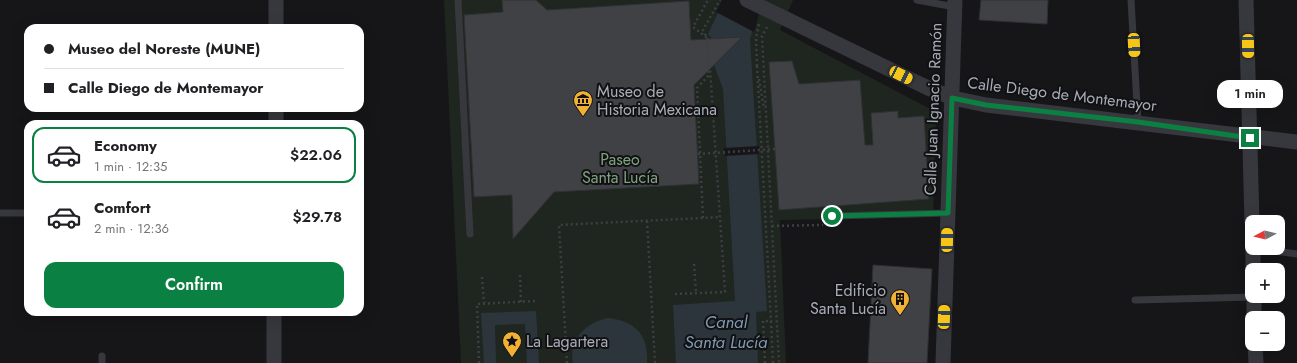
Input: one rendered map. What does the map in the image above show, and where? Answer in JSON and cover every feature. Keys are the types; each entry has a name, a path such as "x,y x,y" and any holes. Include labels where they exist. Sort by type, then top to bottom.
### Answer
{"street":[{"path":"276,0 276,24"},
{"name":"Calle Diego de Montemayor","path":"747,0 774,20 952,98 986,105 1138,122 1250,138 1297,142"},
{"path":"1246,0 1252,215"},
{"name":"Calle Juan Ignacio Ramón","path":"943,363 955,4"},
{"path":"274,316 274,363"},
{"path":"1255,351 1256,363"}],"lane":[{"path":"458,0 470,234"},
{"path":"917,0 955,4"},
{"path":"1131,0 1138,122"},
{"path":"0,213 24,213"},
{"path":"832,216 948,213"},
{"path":"1285,252 1297,254"},
{"path":"1135,300 1245,297"}],"path":[{"path":"707,40 706,37 693,27 708,0"},
{"path":"675,294 725,292 721,217 707,40 703,30 720,0"},
{"path":"774,20 762,36 779,363"},
{"path":"760,23 756,38 757,66 774,363"},
{"path":"757,66 767,123"},
{"path":"702,218 697,88 709,75 709,68"},
{"path":"698,154 775,149"},
{"path":"568,363 559,225 721,217"},
{"path":"647,221 655,363"},
{"path":"694,264 696,293"},
{"path":"520,275 521,302"},
{"path":"482,277 484,303"},
{"path":"479,363 477,304 536,301"},
{"path":"765,363 763,321 771,321"}],"green space":[{"name":"Paseo Santa Lucía","path":"444,0 793,0 780,30 936,112 933,217 780,220 786,363 461,363"}],"water":[{"name":"Canal Santa Lucía","path":"724,0 761,0 750,39 767,311 756,312 758,363 676,363 673,305 735,301 723,89 714,65 712,39 708,34"},
{"path":"536,311 539,363 527,363 525,324 495,325 496,363 484,363 481,313"},
{"path":"608,318 626,322 638,331 643,337 646,345 647,363 573,363 573,346 576,339 593,323"}],"pier":[{"path":"722,0 763,0 754,32 716,12"},
{"path":"759,146 759,154 725,156 724,148"}],"building":[{"name":"Museo de Historia Mexicana","path":"502,0 536,0 547,10 689,1 691,40 742,37 694,85 699,184 554,192 513,239 512,195 474,197 464,15 503,12"},
{"path":"981,0 1048,0 1047,24 979,20"},
{"path":"792,61 799,84 860,80 865,145 873,145 871,113 898,111 898,118 924,116 929,199 779,210 769,62"},
{"name":"Edificio Santa Lucía","path":"873,265 932,269 927,363 868,363"}],"place":[{"name":"Museo de Historia Mexicana","path":"583,117"},
{"name":"Edificio Santa Lucía","path":"900,316"},
{"name":"La Lagartera","path":"512,358"}],"route":[{"path":"832,216 948,213 952,98 986,105 1138,122 1250,138"}]}
